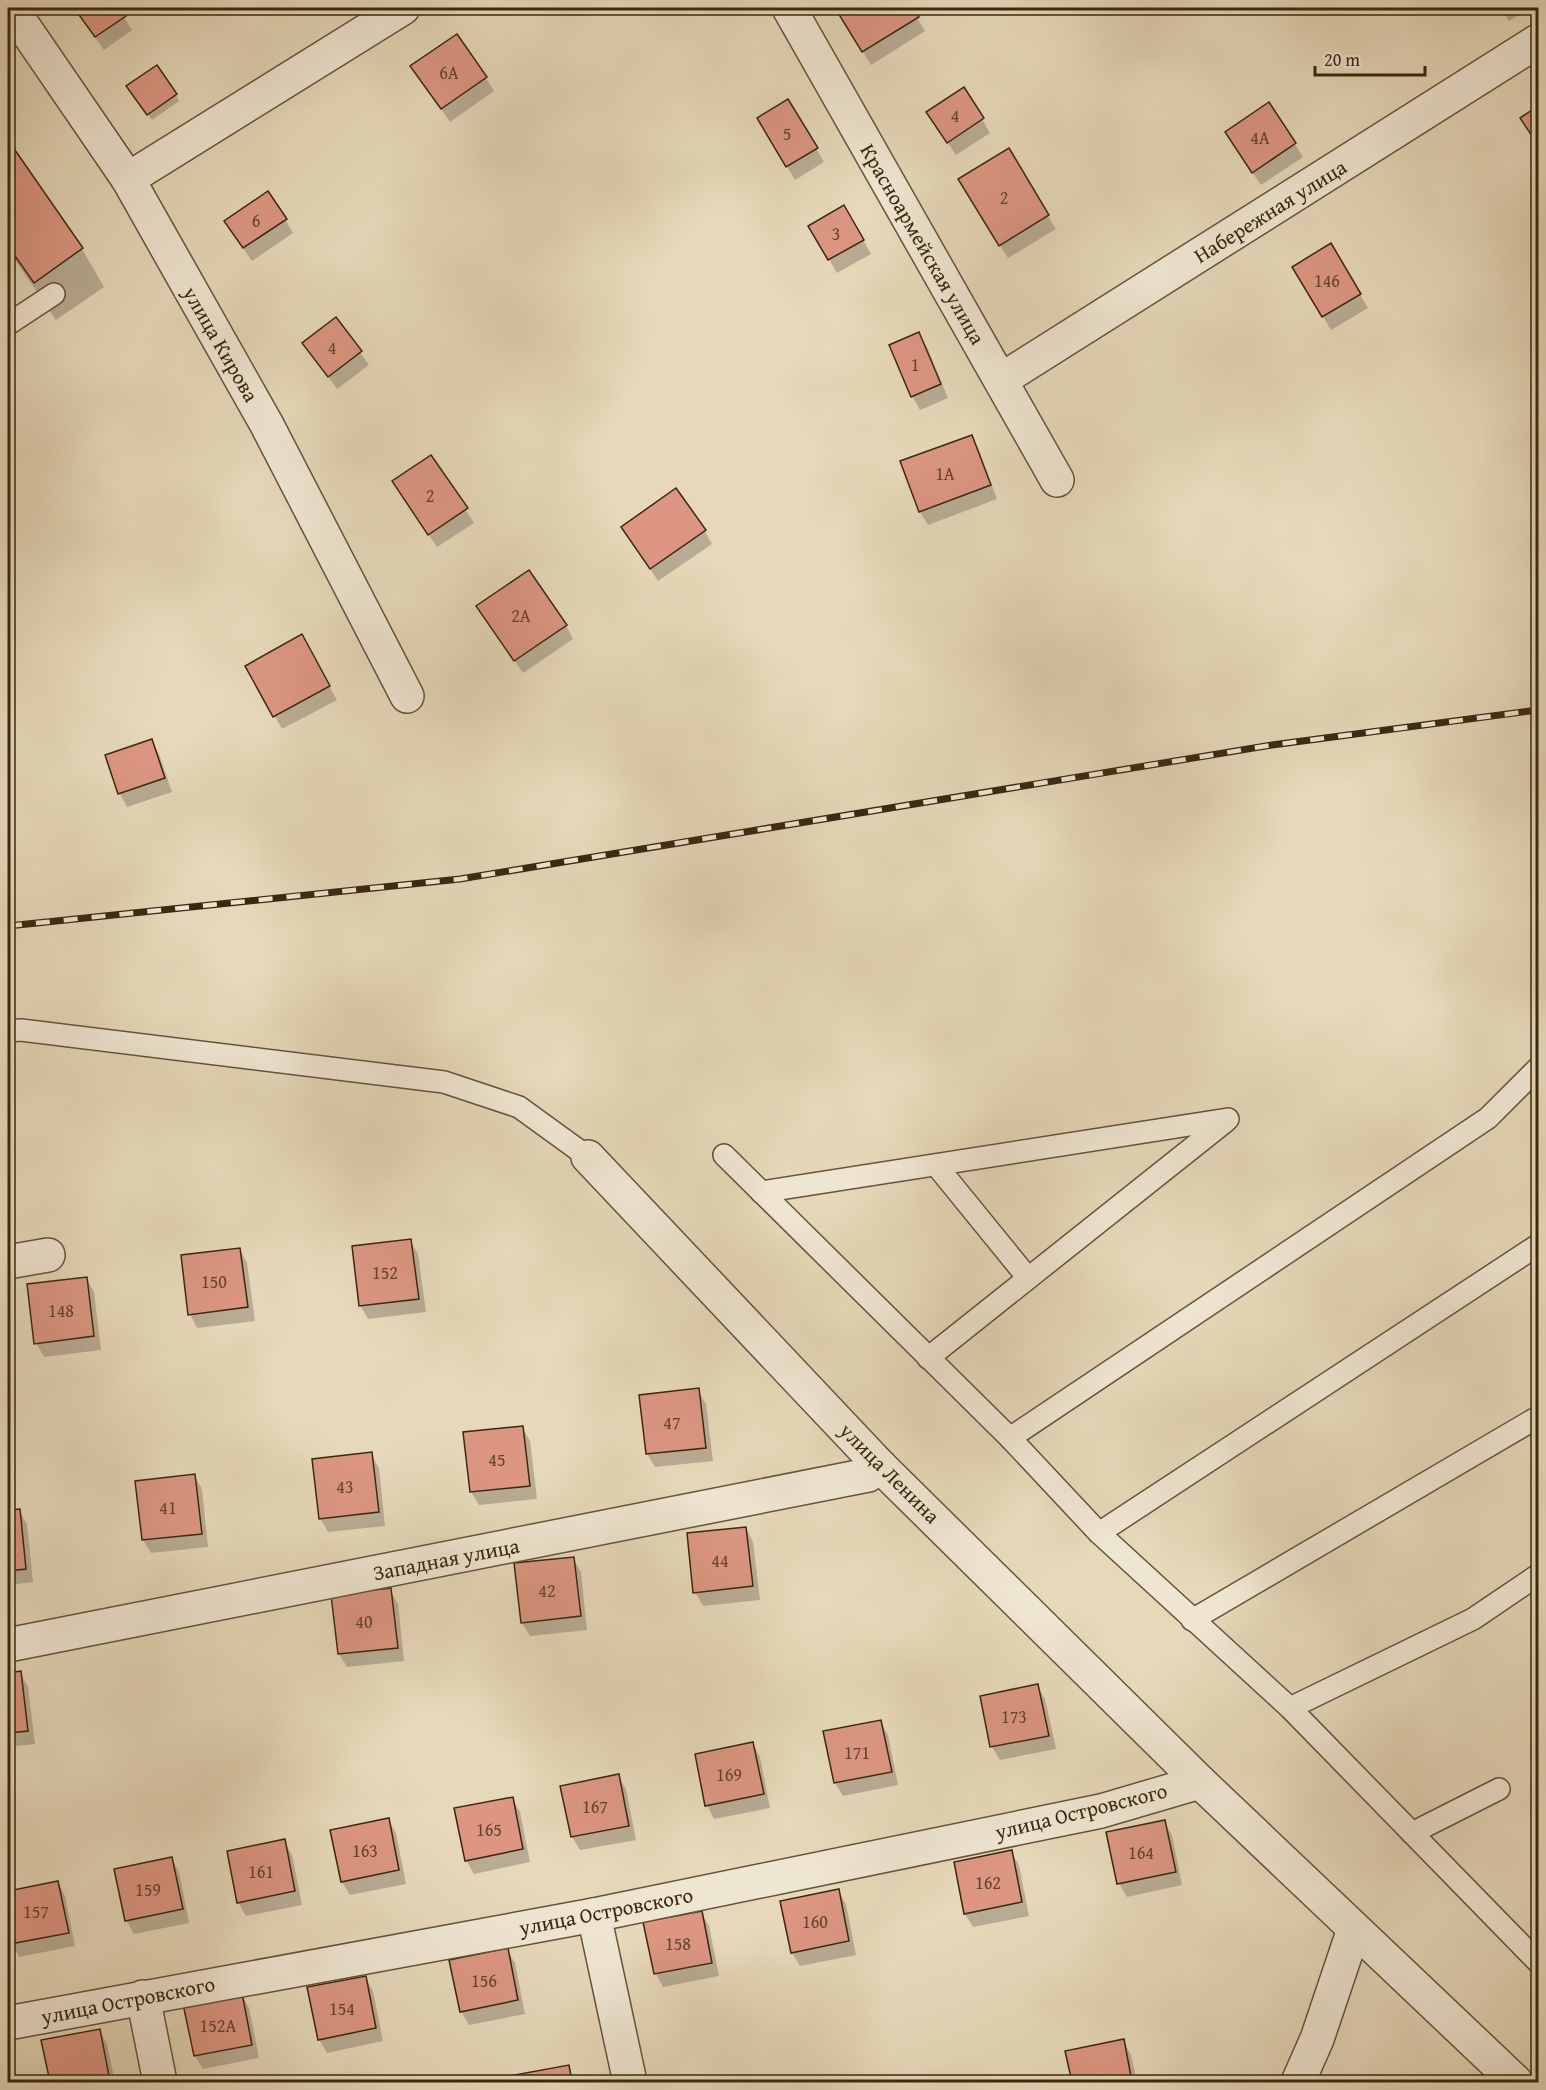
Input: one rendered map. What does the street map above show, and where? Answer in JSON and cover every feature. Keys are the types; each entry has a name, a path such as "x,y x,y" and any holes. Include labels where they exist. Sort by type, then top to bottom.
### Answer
{"street":[{"name":"улица Кирова","path":"11,8 128,179 267,425 407,696"},
{"path":"128,179 403,8"},
{"name":"Красноармейская улица","path":"789,8 1057,480"},
{"name":"Набережная улица","path":"1001,380 1539,41"},
{"name":"улица Ленина","path":"588,1156 880,1466 1200,1782 1516,2082"},
{"path":"8,1262 48,1255"},
{"name":"Западная улица","path":"8,1645 734,1503 868,1475 880,1466"},
{"name":"улица Островского","path":"8,2023 594,1915 1101,1811 1200,1782"},
{"path":"594,1915 630,2082"},
{"path":"1298,2082 1317,2039 1354,1929"},
{"path":"143,1998 160,2082"}],"lane":[{"path":"8,320 10,323 54,294"},
{"path":"8,1031 21,1030 444,1082 519,1107 588,1156"},
{"path":"1010,1438 1488,1118 1539,1068"},
{"path":"761,1192 1228,1119 928,1358"},
{"path":"724,1155 1010,1438 1099,1533 1290,1708 1539,1962"},
{"path":"936,1165 1028,1278"},
{"path":"1099,1533 1539,1245"},
{"path":"1192,1620 1539,1417"},
{"path":"1290,1708 1473,1619 1539,1575"},
{"path":"1412,1833 1500,1789"}],"building":[{"path":"74,8 120,8 126,16 95,37"},
{"path":"835,8 913,8 919,17 862,52"},
{"path":"457,34 487,77 441,109 410,66"},
{"path":"157,65 177,94 147,115 126,86"},
{"path":"964,87 984,118 947,143 926,112"},
{"path":"788,99 818,148 786,167 757,118"},
{"path":"1269,102 1296,143 1252,173 1225,132"},
{"path":"1538,106 1538,145 1520,118"},
{"path":"8,140 83,248 34,283 8,246"},
{"path":"1009,148 1049,215 999,246 958,179"},
{"path":"268,191 287,219 243,248 224,221"},
{"path":"844,205 864,240 828,260 808,226"},
{"path":"1331,243 1361,294 1322,317 1292,267"},
{"path":"336,317 362,351 328,377 302,343"},
{"path":"919,332 941,384 911,397 889,345"},
{"path":"972,435 991,485 919,512 900,461"},
{"path":"431,455 468,508 428,535 392,481"},
{"path":"676,488 706,530 650,569 621,527"},
{"path":"529,570 567,625 514,661 476,606"},
{"path":"302,634 330,686 273,717 245,666"},
{"path":"152,739 165,778 118,794 105,755"},
{"path":"411,1239 419,1299 359,1306 352,1246"},
{"path":"240,1248 248,1307 188,1315 181,1255"},
{"path":"87,1277 94,1336 34,1344 27,1284"},
{"path":"699,1388 706,1448 646,1454 639,1395"},
{"path":"523,1426 530,1486 470,1492 463,1432"},
{"path":"372,1452 379,1512 319,1519 312,1459"},
{"path":"195,1474 202,1534 142,1540 135,1481"},
{"path":"20,1509 26,1569 8,1571 8,1510"},
{"path":"746,1527 753,1586 693,1593 687,1533"},
{"path":"574,1557 581,1616 521,1623 514,1563"},
{"path":"391,1588 398,1648 338,1654 331,1595"},
{"path":"21,1671 28,1731 8,1733 8,1673"},
{"path":"1038,1684 1049,1736 990,1747 980,1696"},
{"path":"881,1720 892,1772 834,1783 823,1731"},
{"path":"753,1742 764,1794 705,1806 695,1754"},
{"path":"619,1774 629,1826 571,1837 560,1786"},
{"path":"513,1797 523,1849 465,1861 454,1808"},
{"path":"389,1818 399,1870 341,1882 330,1830"},
{"path":"1165,1820 1176,1872 1117,1884 1106,1832"},
{"path":"285,1839 295,1891 237,1903 227,1851"},
{"path":"1012,1850 1022,1902 964,1914 954,1862"},
{"path":"172,1857 183,1909 125,1921 114,1869"},
{"path":"58,1881 69,1933 10,1944 8,1891"},
{"path":"839,1889 849,1941 791,1953 780,1901"},
{"path":"702,1911 712,1963 654,1974 643,1922"},
{"path":"508,1948 518,2000 460,2012 449,1960"},
{"path":"366,1976 376,2028 318,2040 307,1987"},
{"path":"242,1993 252,2045 194,2056 183,2004"},
{"path":"100,2029 110,2081 50,2082 41,2040"},
{"path":"1124,2039 1132,2082 1072,2082 1065,2051"},
{"path":"569,2065 572,2082 511,2082 509,2076"}],"railway":[{"path":"8,926 460,879 1272,745 1538,710"}]}
